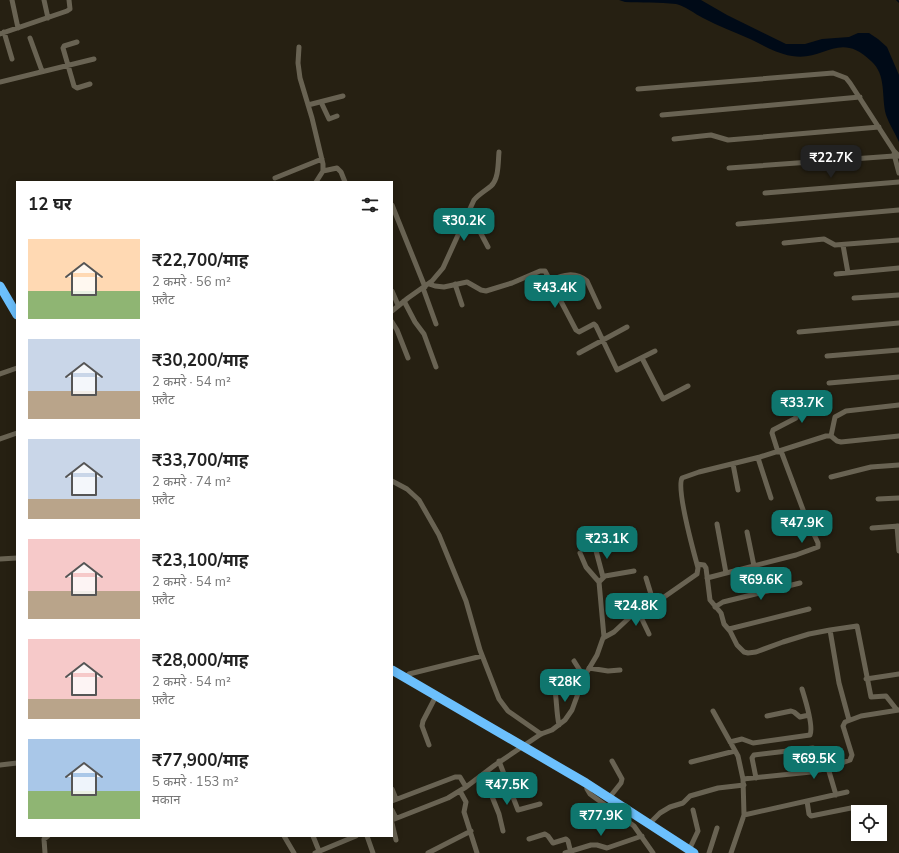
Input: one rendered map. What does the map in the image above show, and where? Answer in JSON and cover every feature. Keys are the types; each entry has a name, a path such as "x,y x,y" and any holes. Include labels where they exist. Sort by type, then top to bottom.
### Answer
{"highway":[{"path":"1,291 16,314"},
{"path":"393,670 406,676 436,696 586,783 692,852"}],"street":[{"path":"12,0 18,28"},
{"path":"44,0 48,18"},
{"path":"12,59 2,33 69,10 69,0"},
{"path":"30,38 42,71"},
{"path":"77,42 64,47 75,88 90,84"},
{"path":"299,47 298,72 322,159 323,171 317,181"},
{"path":"0,82 94,59"},
{"path":"638,89 833,73 846,78 880,127 896,154 899,173"},
{"path":"308,106 343,96"},
{"path":"662,115 860,97"},
{"path":"322,102 329,119 337,116"},
{"path":"674,139 711,135 728,140 880,127"},
{"path":"393,310 426,286 437,275 448,260 477,196 494,182 497,172 499,152"},
{"path":"729,168 896,154"},
{"path":"275,178 322,159"},
{"path":"323,171 337,168 341,172 345,181"},
{"path":"765,193 899,182"},
{"path":"393,207 426,286 436,324"},
{"path":"738,224 899,210"},
{"path":"469,211 488,247"},
{"path":"784,242 824,239 833,245 843,245 899,240"},
{"path":"843,245 848,272"},
{"path":"836,274 899,268"},
{"path":"426,286 439,287 466,282 486,291 542,271 546,273 576,330 579,332 595,324 604,339 618,370 655,351"},
{"path":"550,280 566,274 584,279 587,282 599,307"},
{"path":"455,284 462,306"},
{"path":"393,293 398,305"},
{"path":"854,298 899,295"},
{"path":"404,301 415,322 424,334 436,367"},
{"path":"393,323 398,330 408,358"},
{"path":"799,332 899,323"},
{"path":"579,353 627,327"},
{"path":"827,356 899,350"},
{"path":"642,358 663,400 688,386"},
{"path":"0,374 16,368"},
{"path":"829,383 899,377"},
{"path":"707,578 818,547 818,543 804,515 772,433 774,430 796,418 795,408 797,406 824,394"},
{"path":"831,436 835,418 846,411 899,405"},
{"path":"0,439 16,433"},
{"path":"394,819 429,807 448,798 466,787 499,761 524,746 540,734 552,730 559,725 565,720 572,710 588,668 597,656 602,639 614,632 630,617 654,604 697,574 698,568 682,497 681,480 684,477 758,458 831,436"},
{"path":"831,436 837,441 841,442 899,436"},
{"path":"758,458 771,498"},
{"path":"733,464 738,490"},
{"path":"831,477 872,467 899,465"},
{"path":"393,482 407,489 419,500 440,535 466,601 482,656 499,699 515,717 540,734"},
{"path":"878,500 899,498"},
{"path":"717,524 726,573"},
{"path":"872,528 898,526 899,550"},
{"path":"747,532 754,566"},
{"path":"595,547 603,577"},
{"path":"580,553 586,567 599,582 604,637"},
{"path":"0,559 16,558"},
{"path":"697,564 705,566 710,600 721,613 723,622 729,629 737,645 741,650 748,653 756,652 810,634 857,626 870,697 886,696 898,710"},
{"path":"599,582 603,577 634,571"},
{"path":"646,578 654,604"},
{"path":"715,607 722,602 800,583"},
{"path":"729,629 809,609"},
{"path":"639,613 649,634"},
{"path":"830,630 839,683 849,720"},
{"path":"406,676 482,656"},
{"path":"574,661 584,677"},
{"path":"588,668 608,671 620,670"},
{"path":"866,679 899,674"},
{"path":"554,684 557,698 556,710 559,725"},
{"path":"730,742 742,739 753,743 808,735 811,732 809,715 802,689"},
{"path":"429,745 422,726 436,696"},
{"path":"649,824 660,813 683,802 690,796 756,778 811,772 828,768 851,759 852,755 844,726 845,722 871,714 898,710"},
{"path":"713,711 741,765 744,815 731,853"},
{"path":"767,716 792,711 800,716 809,715"},
{"path":"756,778 752,758 754,755 813,748"},
{"path":"691,762 735,751"},
{"path":"499,761 518,810 540,804"},
{"path":"610,798 621,783 622,779 612,761"},
{"path":"0,765 16,763"},
{"path":"828,768 836,794"},
{"path":"483,774 499,814 503,832"},
{"path":"394,800 457,776 462,778 466,787"},
{"path":"586,783 588,792 628,820 642,836 653,853"},
{"path":"460,791 466,802 464,812 477,853"},
{"path":"744,815 846,792"},
{"path":"807,801 809,814 811,816 851,808"},
{"path":"692,810 698,831 692,852"},
{"path":"393,827 396,840"},
{"path":"709,853 718,828"},
{"path":"428,853 470,831"},
{"path":"529,839 545,834 553,843 566,839 568,841 569,852 594,844 607,848 642,836"},
{"path":"45,853 44,839 47,837"},
{"path":"285,837 294,853"},
{"path":"313,837 317,852 354,837"},
{"path":"367,837 373,853"}],"shaded area":[{"path":"619,0 701,0 727,15 786,44 805,44 822,39 849,37 858,33 869,33 887,47 899,75 899,142 886,115 883,86 879,73 871,61 860,52 850,48 840,47 803,57 786,55 715,24 676,4 625,2"}]}
